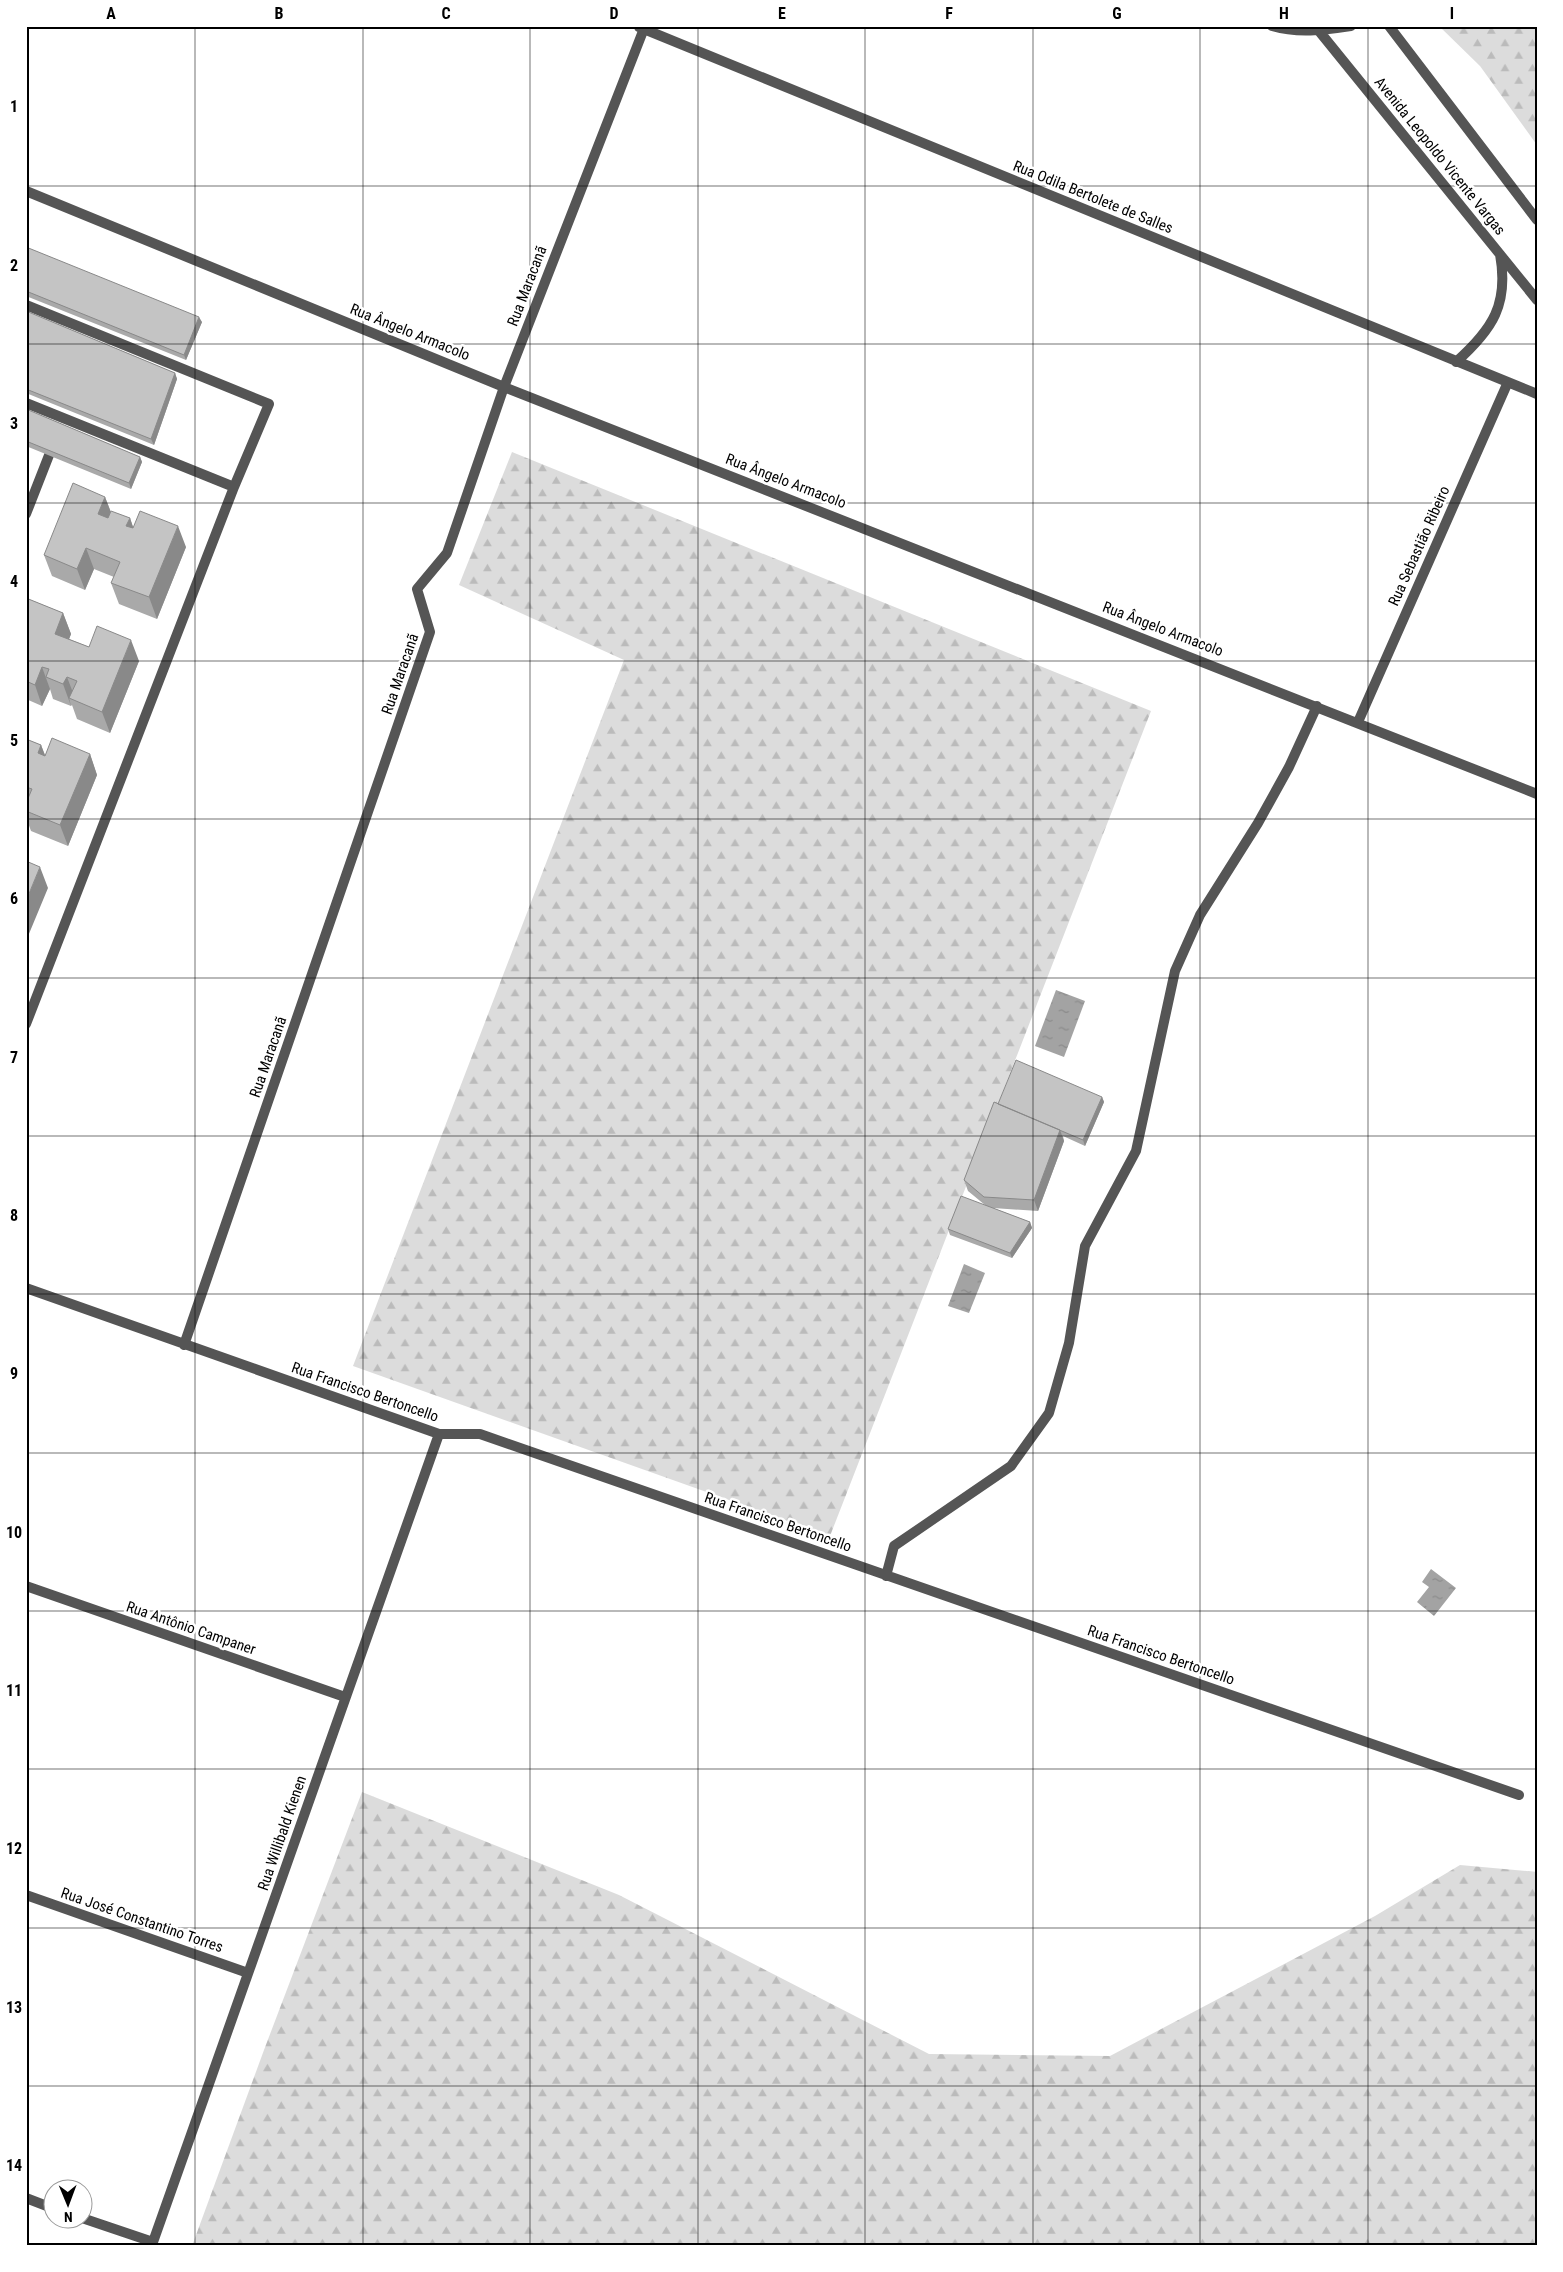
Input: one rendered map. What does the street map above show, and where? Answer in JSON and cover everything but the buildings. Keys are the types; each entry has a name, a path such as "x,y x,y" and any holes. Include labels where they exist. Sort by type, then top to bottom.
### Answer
{"street":[{"path":"1272,26 1287,30 1319,31 1352,26"},
{"path":"1389,26 1537,220"},
{"name":"Rua Odila Bertolete de Salles","path":"642,27 1537,394"},
{"name":"Rua Maracanã","path":"184,1345 430,632 417,589 447,552 504,386 642,27"},
{"name":"Avenida Leopoldo Vicente Vargas","path":"1319,31 1537,300"},
{"name":"Rua Ângelo Armacolo","path":"26,191 504,386 1537,794"},
{"path":"1456,362 1473,346 1489,326 1502,298 1504,276 1500,253"},
{"path":"26,305 269,404 234,487 26,1024"},
{"name":"Rua Sebastião Ribeiro","path":"1358,722 1508,382"},
{"path":"26,403 60,427 234,487"},
{"path":"26,514 60,427"},
{"path":"886,1576 894,1546 1011,1466 1049,1413 1069,1343 1085,1246 1136,1151 1175,971 1200,915 1258,823 1289,767 1317,706"},
{"name":"Rua Francisco Bertoncello","path":"26,1288 439,1434 480,1434 1519,1795"},
{"name":"Rua Willibald Kienen","path":"92,2221 153,2242 439,1434"},
{"name":"Rua Antônio Campaner","path":"26,1586 346,1697"},
{"name":"Rua José Constantino Torres","path":"26,1895 248,1973"},
{"path":"26,2198 42,2204"}],"green space":[{"path":"1439,26 1537,26 1537,145 1480,66"},
{"path":"512,452 1151,711 830,1536 353,1366 624,660 459,585"},
{"path":"362,1792 619,1895 929,2054 1110,2056 1375,1916 1460,1865 1537,1872 1537,2246 192,2246"}],"water":[{"path":"1056,990 1085,1001 1064,1057 1035,1046"},
{"path":"964,1264 985,1273 969,1313 948,1306"},
{"path":"1431,1569 1456,1588 1434,1616 1417,1602 1429,1587 1422,1582"}]}
